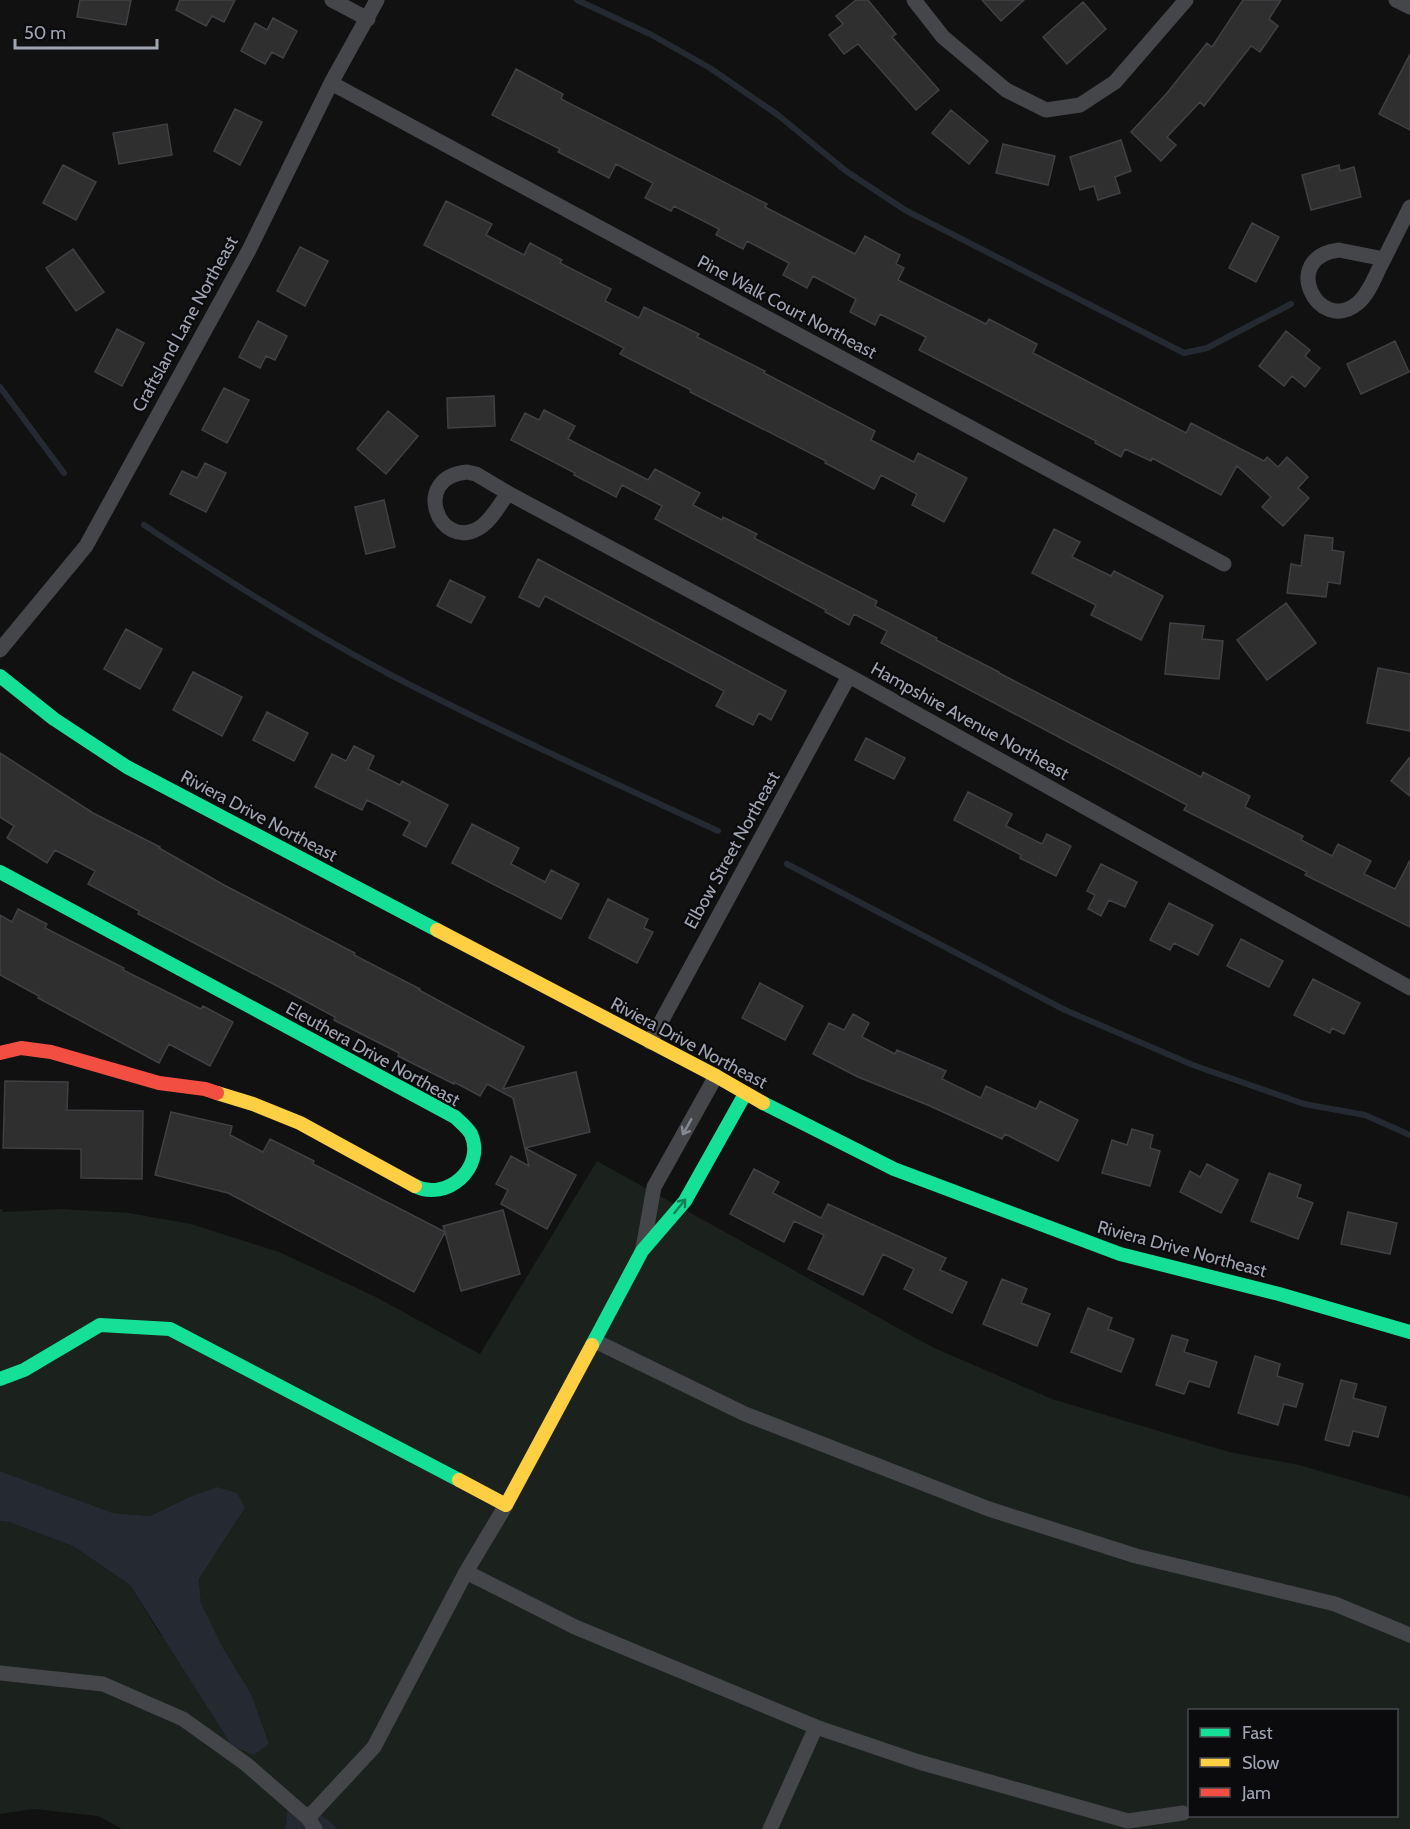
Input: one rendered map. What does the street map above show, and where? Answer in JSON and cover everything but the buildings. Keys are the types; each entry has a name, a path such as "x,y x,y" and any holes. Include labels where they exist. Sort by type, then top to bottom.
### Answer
{"street":[{"path":"332,0 368,19"},
{"name":"Craftsland Lane Northeast","path":"0,650 86,546 249,250 331,83 377,0"},
{"path":"914,0 943,37 1006,90 1046,110 1080,105 1115,82 1186,0"},
{"path":"1396,0 1410,8"},
{"name":"Pine Walk Court Northeast","path":"331,83 1224,564"},
{"path":"1384,259 1339,250 1330,251 1321,255 1309,270 1309,290 1314,299 1331,310 1351,308 1360,302 1384,259 1410,207"},
{"name":"Hampshire Avenue Northeast","path":"508,493 485,524 477,530 457,532 447,527 435,511 434,501 441,483 457,473 476,474 849,676 1410,988"},
{"name":"Riviera Drive Northeast","path":"0,676 54,719 127,767 716,1076 745,1094 894,1169 1120,1254 1279,1294 1410,1332"},
{"name":"Elbow Street Northeast","path":"650,1042 849,676"},
{"name":"Eleuthera Drive Northeast","path":"0,872 455,1117 470,1133 474,1150 468,1170 455,1184 441,1190 423,1190 300,1123 215,1092 159,1083 51,1052 21,1048 0,1053"},
{"path":"642,1251 654,1187 716,1076"},
{"path":"0,1673 103,1684 183,1719 246,1764 311,1823 374,1747 466,1572 506,1505 642,1251 685,1201 745,1094"},
{"path":"0,1379 24,1370 100,1325 170,1329 506,1505"},
{"path":"595,1341 745,1414 989,1509 1136,1556 1335,1604 1410,1635"},
{"path":"466,1572 576,1627 816,1728 919,1762 1128,1821 1183,1813"},
{"path":"770,1829 816,1728"}],"shaded area":[{"path":"597,1161 932,1347 1052,1399 1229,1452 1299,1465 1410,1497 1410,1829 339,1829 332,1824 287,1810 286,1829 122,1829 98,1816 34,1809 0,1814 0,1521 9,1522 73,1546 130,1585 160,1634 269,1742 251,1695 222,1646 201,1603 199,1579 245,1508 217,1487 189,1497 150,1516 113,1513 0,1471 0,1209 3,1212 63,1209 129,1213 191,1224 279,1252 374,1296 480,1354"},
{"path":"0,1471 113,1513 150,1516 189,1497 217,1487 237,1493 245,1508 199,1579 201,1603 222,1646 251,1694 269,1743 254,1755 232,1746 130,1585 73,1546 9,1522 0,1521"},
{"path":"309,1806 339,1829 286,1829 287,1810"}],"waterway":[{"path":"577,0 650,34 710,68 778,115 846,171 905,210 1184,353 1207,348 1291,304"},
{"path":"0,387 64,473"},
{"path":"144,525 265,602 389,674 512,735 718,831"},
{"path":"787,864 1065,1010 1193,1065 1304,1104 1365,1115 1410,1135"}],"traffic: fast":[{"path":"0,676 54,719 127,767 437,930"},
{"path":"0,872 455,1117 471,1134 474,1147 473,1159 468,1170 450,1186 427,1190 415,1186"},
{"path":"592,1345 642,1251 685,1201 745,1094"},
{"path":"763,1103 894,1169 1120,1254 1279,1294 1410,1332"},
{"path":"0,1379 24,1370 100,1325 170,1329 459,1480"}],"traffic: slow":[{"path":"437,930 716,1076 763,1103"},
{"path":"217,1093 253,1104 300,1123 415,1186"},
{"path":"459,1480 506,1505 592,1345"}],"traffic: jam":[{"path":"0,1053 21,1048 51,1052 159,1083 205,1089 217,1093"}]}
